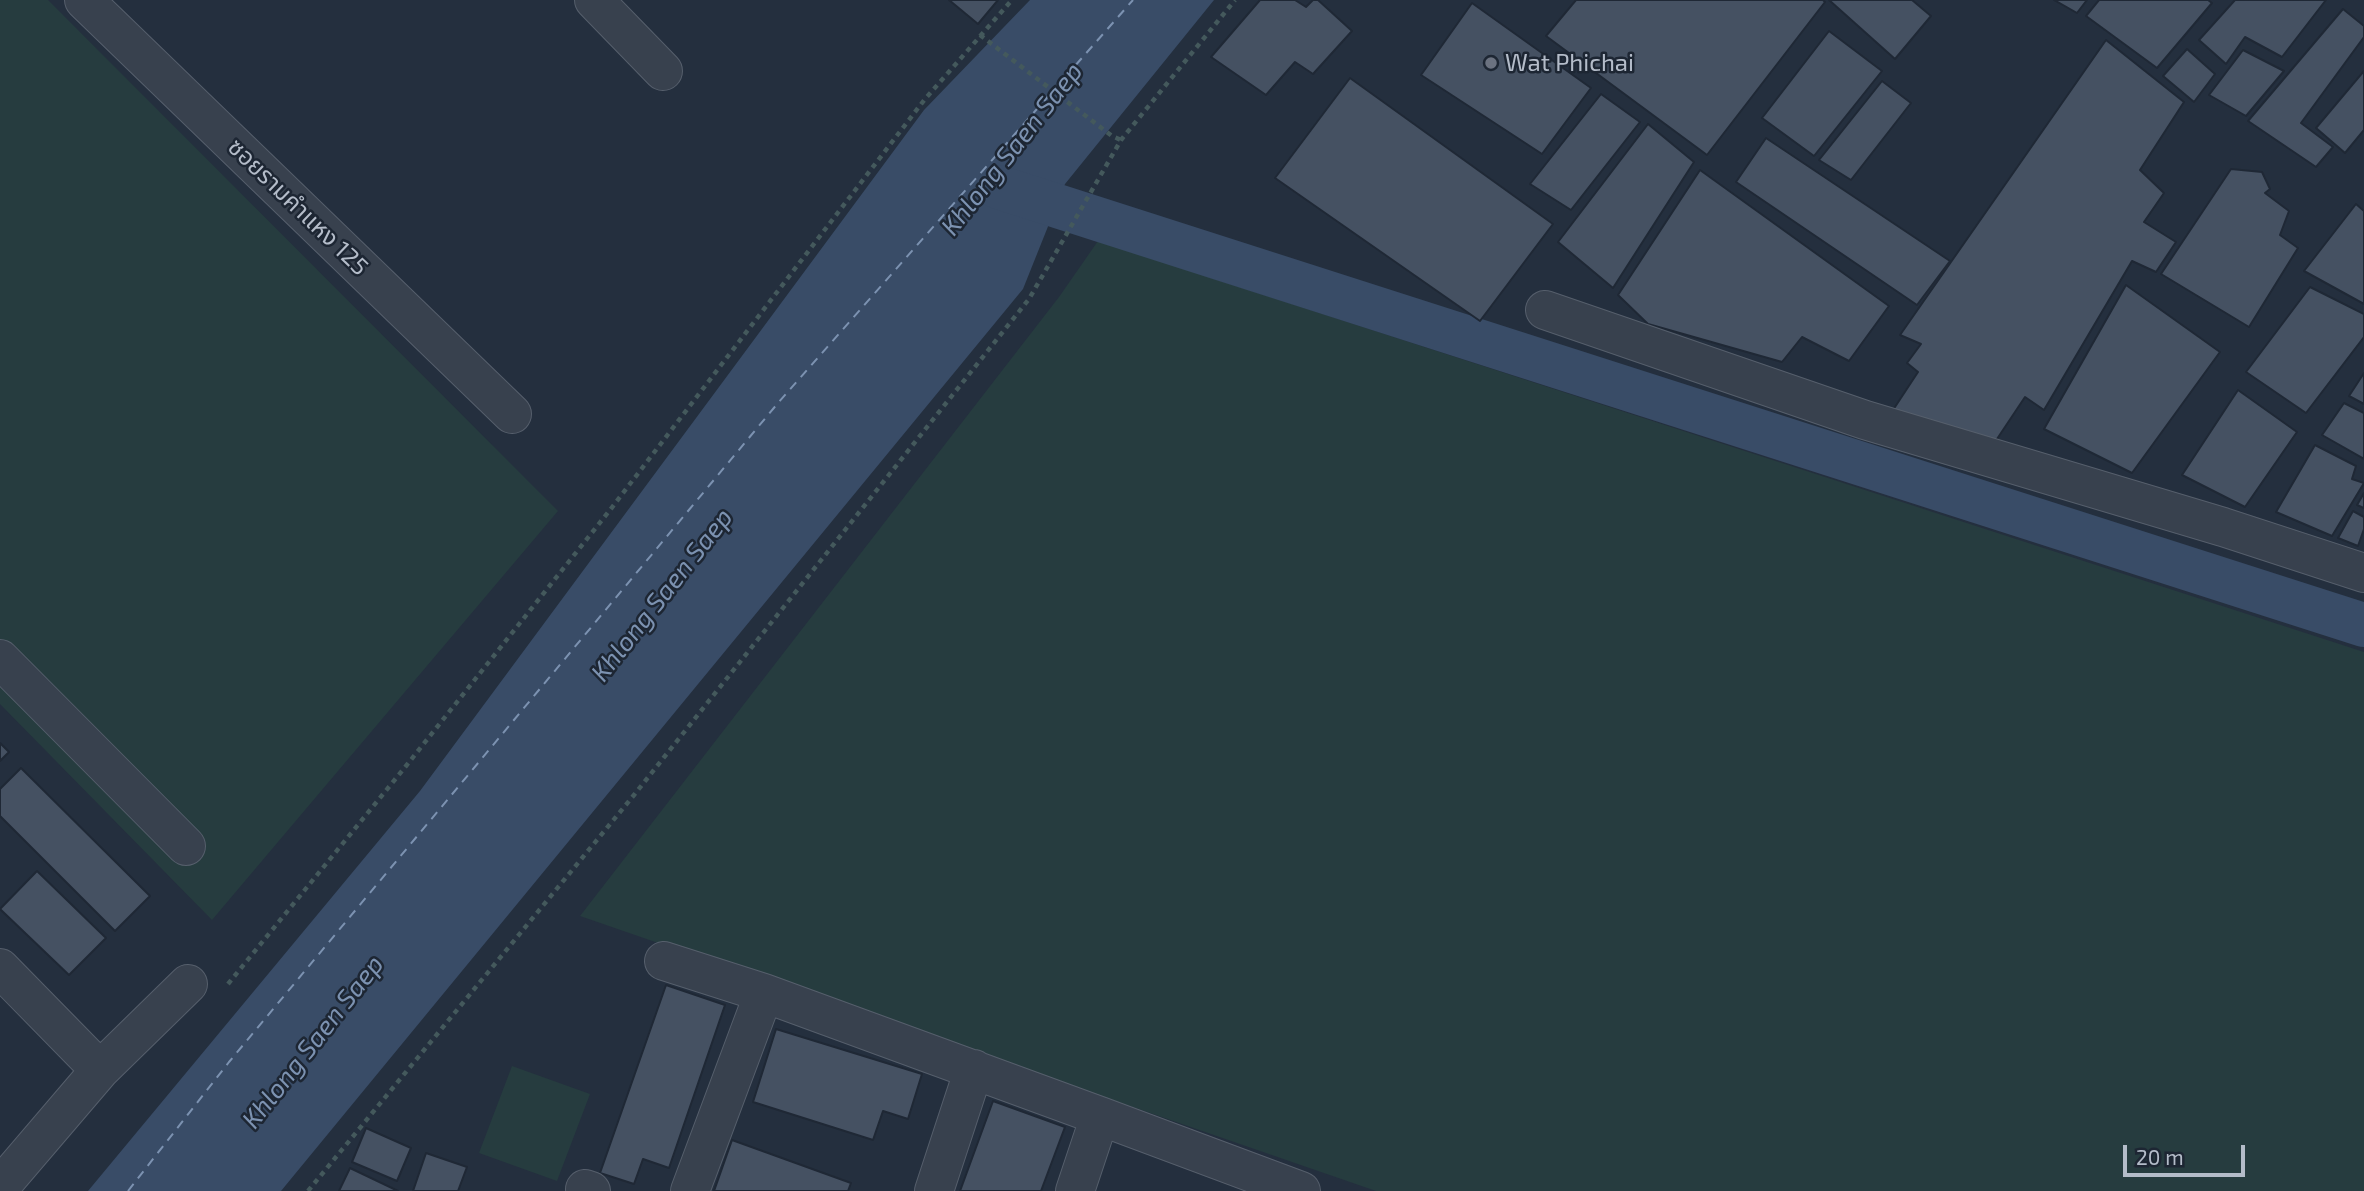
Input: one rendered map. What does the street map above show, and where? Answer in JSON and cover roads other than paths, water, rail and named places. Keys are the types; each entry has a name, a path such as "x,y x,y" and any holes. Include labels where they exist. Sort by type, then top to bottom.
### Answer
{"street":[{"name":"ซอยรามคำแหง 125","path":"84,0 512,414"},
{"path":"594,0 663,71"},
{"path":"1545,310 1865,420 2223,527 2364,573"},
{"path":"0,659 186,846"},
{"path":"664,961 764,993 1301,1191"},
{"path":"0,968 100,1070"},
{"path":"0,1187 100,1070 204,988"},
{"path":"690,1191 764,993"},
{"path":"934,1191 974,1069"},
{"path":"1075,1191 1100,1116"}],"water":[{"name":"Khlong Saen Saep","path":"1030,0 1214,0 1065,184 1023,289 281,1191 88,1191 420,791 924,110"}],"waterway":[{"name":"Khlong Saen Saep","path":"998,187 2364,625"}],"place":[{"name":"Wat Phichai","path":"1491,63"}]}
